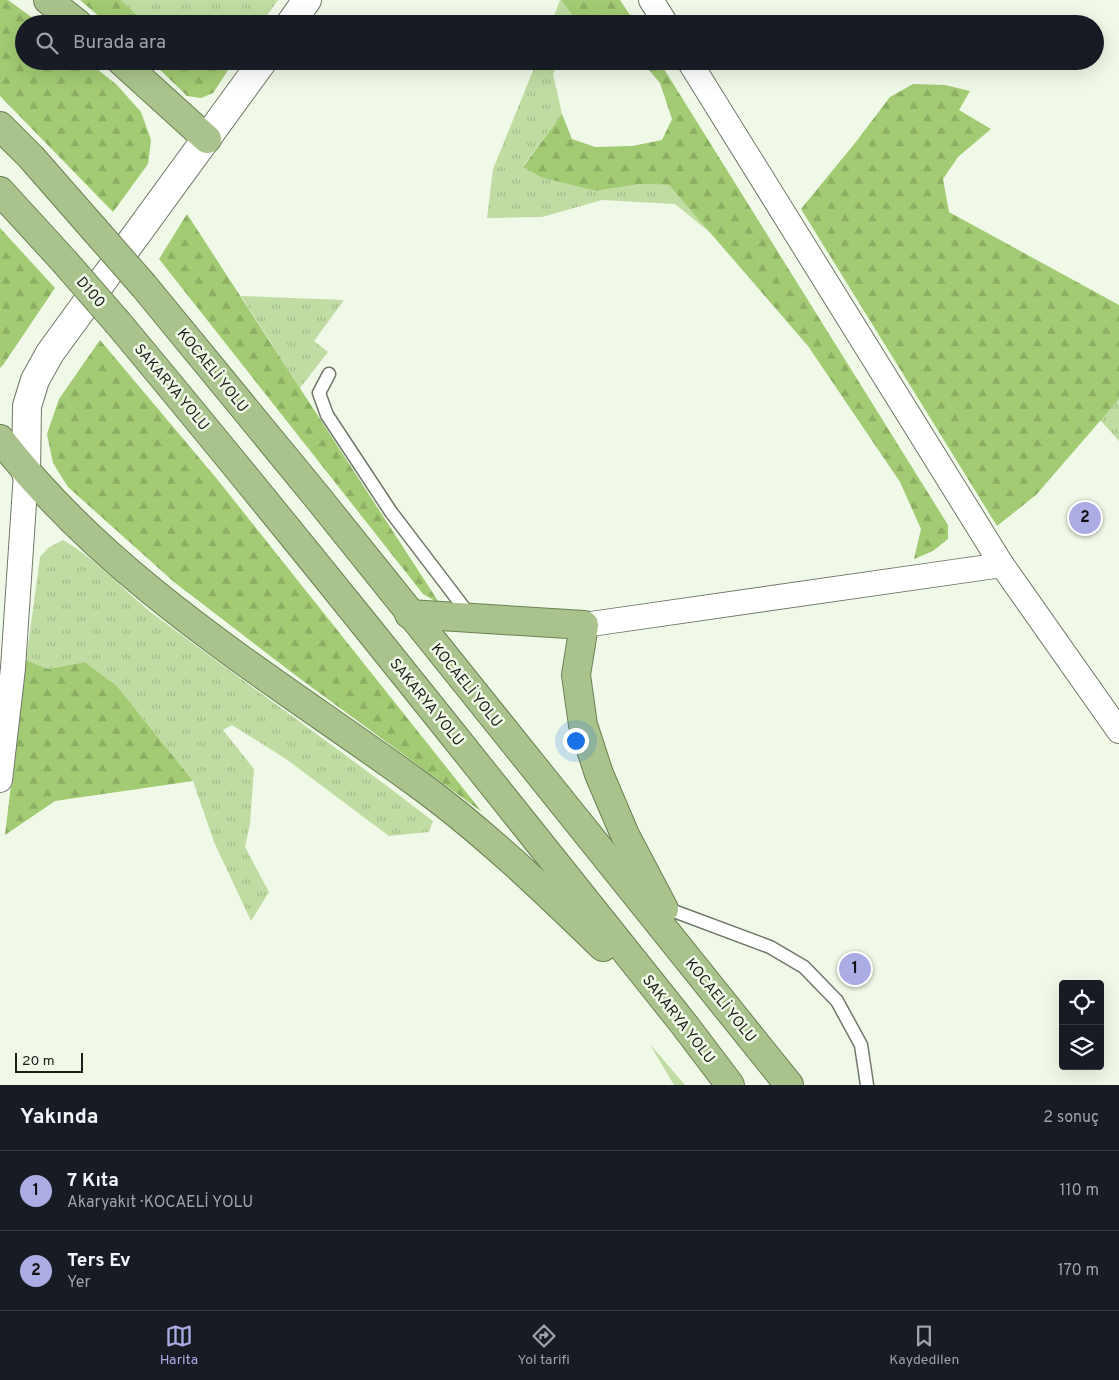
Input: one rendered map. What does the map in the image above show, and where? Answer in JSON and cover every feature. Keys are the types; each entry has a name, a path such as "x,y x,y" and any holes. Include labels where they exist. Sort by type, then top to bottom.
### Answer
{"highway":[{"path":"48,0 67,15"},
{"path":"132,70 207,139"},
{"name":"KOCAELİ YOLU","path":"0,126 31,157 144,286 318,498 789,1085"},
{"name":"D100","path":"0,191 118,323"},
{"name":"SAKARYA YOLU","path":"118,323 340,593 730,1085"},
{"path":"0,439 26,473 68,518 111,558 220,644 420,785 538,884 682,1023"},
{"path":"410,614 584,625 576,675 583,725 598,774 625,835 696,967"}],"street":[{"path":"296,15 307,0"},
{"path":"651,0 660,15"},
{"path":"0,780 13,668 26,473 27,406 35,380 50,353 257,70"},
{"path":"695,70 1002,565 1119,731"},
{"path":"584,625 1002,565"}],"lane":[{"path":"329,374 319,393 327,415 391,512 472,618"},
{"path":"663,907 770,948 804,967 837,1001 861,1045 867,1085"}],"green space":[{"path":"0,0 8,0 29,15 15,15 15,70 98,70 117,85 141,112 151,140 148,164 113,212 0,96"},
{"path":"80,0 121,0 137,15 98,15"},
{"path":"121,0 278,0 267,15 137,15"},
{"path":"561,0 572,15 554,15"},
{"path":"561,0 620,0 630,15 572,15"},
{"path":"160,70 228,70 213,93 201,98 187,96"},
{"path":"533,70 555,70 553,74 562,114 523,166 596,191 640,184 669,185 713,235 675,204 602,200 542,217 487,218 493,169"},
{"path":"649,70 665,70 948,525 948,539 933,551 914,559 921,529 900,482 808,346 669,185 640,184 596,191 541,177 523,167 562,114 572,139 595,147 632,146 662,140 672,119 660,83"},
{"path":"913,84 945,85 970,91 959,110 991,129 958,157 943,179 949,212 1119,305 1119,399 1036,495 997,526 801,209 890,97"},
{"path":"187,214 440,604 423,594 159,259"},
{"path":"0,228 55,288 0,368"},
{"path":"241,296 344,300 314,341 328,352 300,388"},
{"path":"100,340 217,479 482,812 299,678 174,582 68,487 53,463 47,434 59,399"},
{"path":"1119,399 1119,441 1100,420"},
{"path":"63,540 88,557 144,607 433,821 429,832 389,836 286,759 232,725 223,730 254,769 250,824 245,847 269,892 251,921 214,842 193,781 117,686 85,662 48,669 26,660 40,557 48,548"},
{"path":"26,660 48,669 85,662 117,686 193,781 55,801 5,835"},
{"path":"649,1043 685,1085 674,1085"}],"place":[{"name":"Ters Ev","path":"1085,518"},
{"name":"7 Kıta","path":"855,969"}]}
